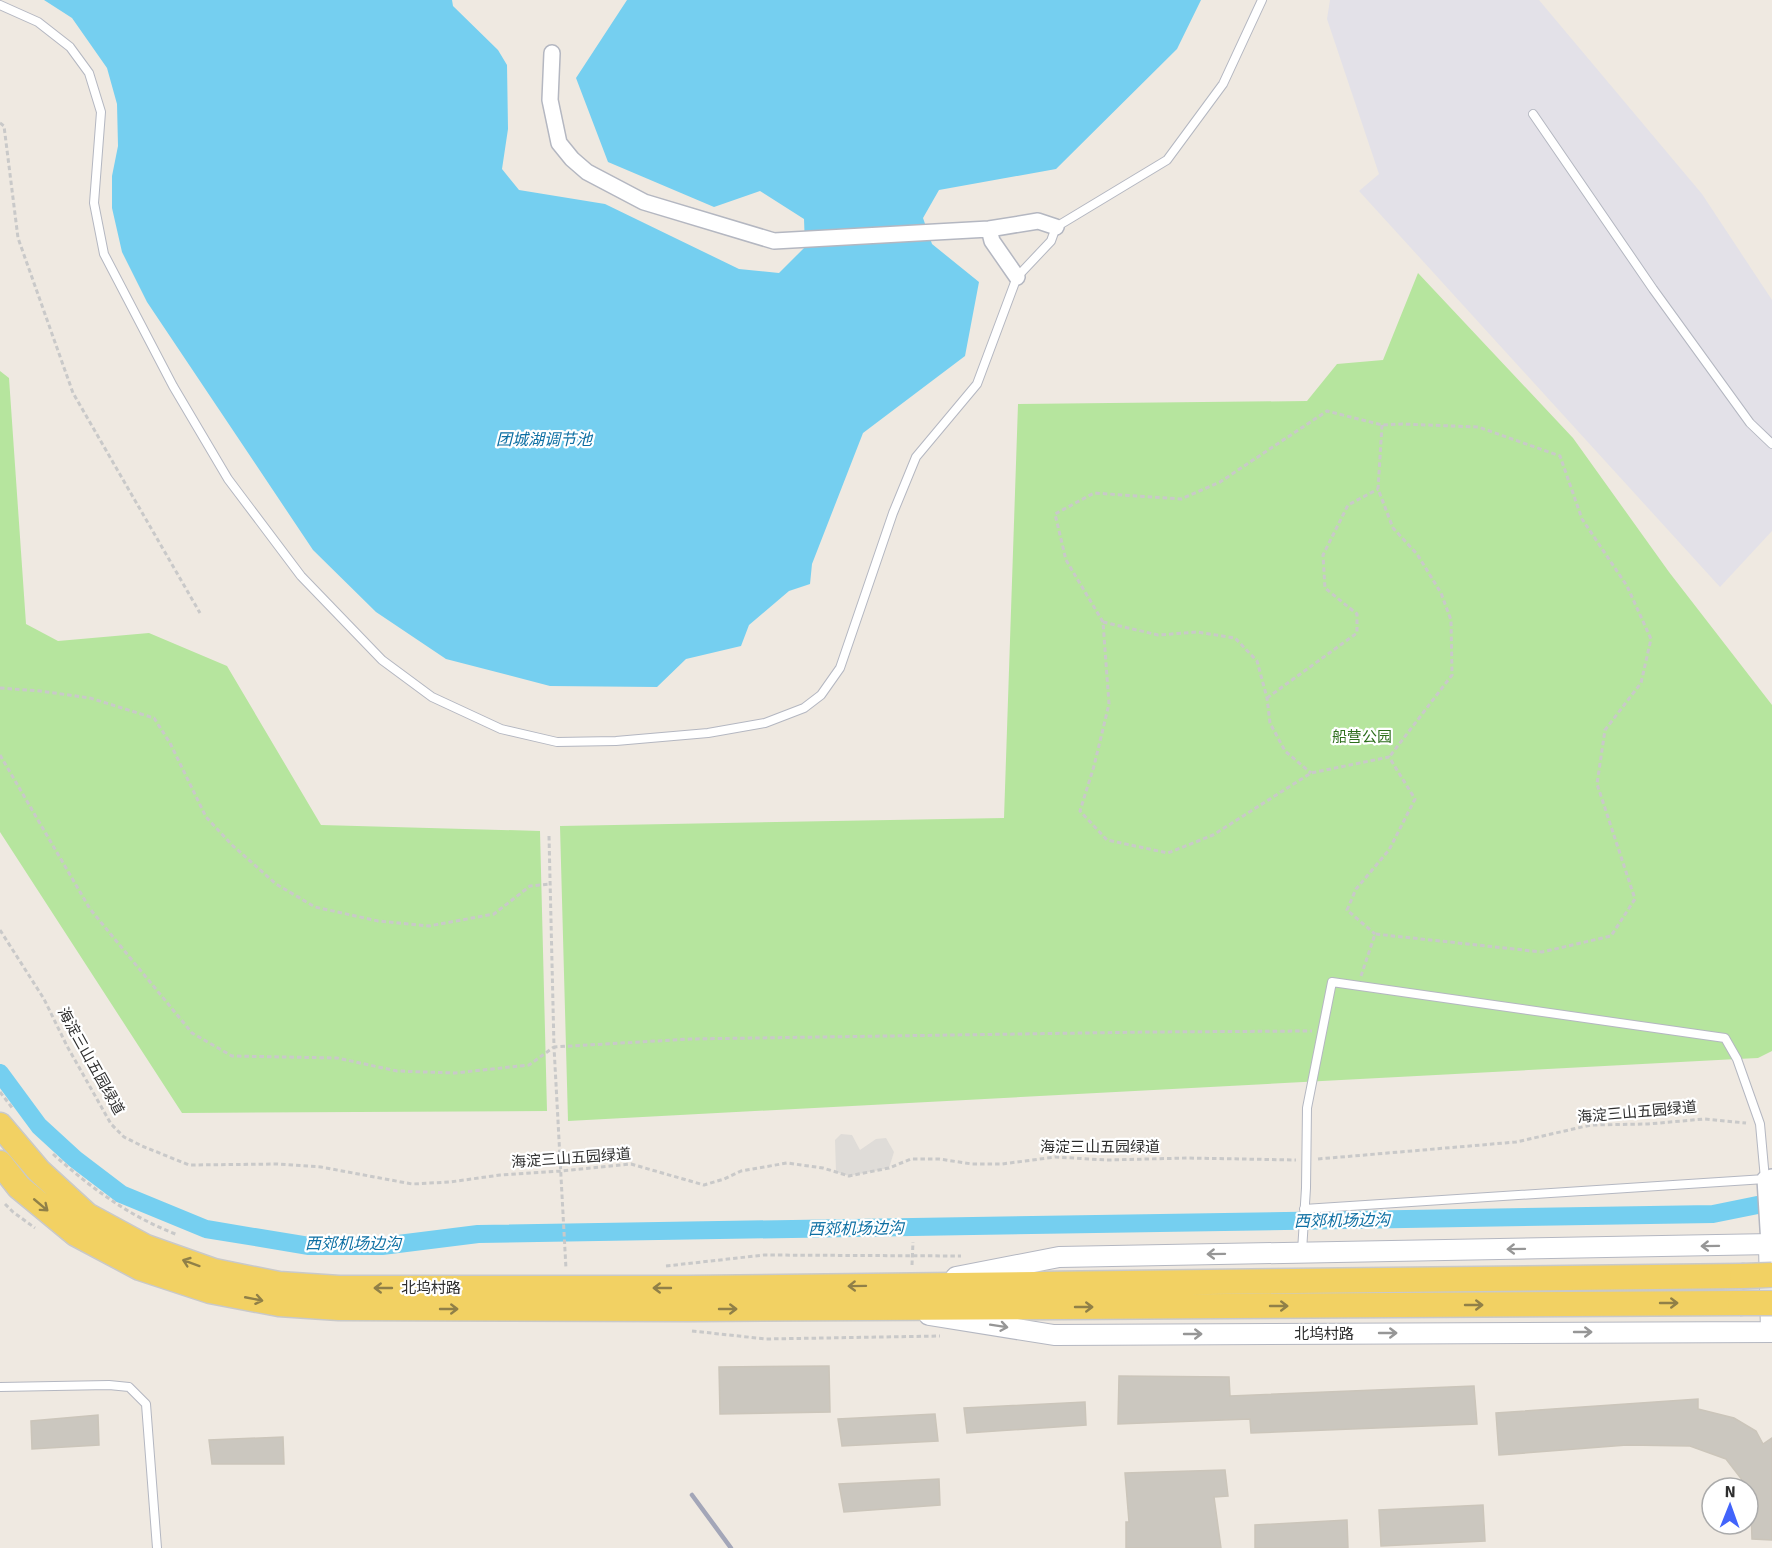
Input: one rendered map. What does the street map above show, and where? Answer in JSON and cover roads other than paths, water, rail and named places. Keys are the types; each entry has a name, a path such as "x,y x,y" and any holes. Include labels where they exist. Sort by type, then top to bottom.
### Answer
{"main road":[{"name":"北坞村路","path":"7,1117 39,1171 87,1215 146,1247 214,1271 279,1284 339,1288 914,1275 1772,1275"},
{"name":"北坞村路","path":"0,1163 19,1187 76,1234 140,1268 210,1291 279,1304 339,1308 879,1308 1772,1303"}],"street":[{"path":"552,53 550,100 559,142 572,159 587,172 644,202 774,241 989,229 1038,221 1056,226"},
{"path":"989,229 992,241 1017,277"},
{"path":"1768,1183 1772,1332"},
{"name":"北坞村路","path":"914,1275 1059,1257 1770,1245"},
{"name":"北坞村路","path":"879,1308 1054,1335 1772,1332"}],"lane":[{"path":"0,5 38,22 70,47 89,73 100,112 94,203 104,254 172,386 228,479 301,576 382,660 432,697 501,729 557,742 616,741 708,733 765,723 804,708 822,695 840,668 893,513 916,458 977,384 1017,277 1051,242 1056,226 1167,160 1224,84 1262,0"},
{"path":"1533,114 1653,289 1749,423 1772,444"},
{"path":"1302,1253 1308,1107 1332,982 1725,1038 1737,1059 1760,1124 1768,1183 1304,1210"},
{"path":"0,1387 109,1385 129,1387 146,1404 157,1548"}],"water":[{"name":"团城湖调节池","path":"44,0 452,0 453,6 498,50 507,65 508,129 502,169 519,190 605,204 739,269 779,273 805,247 804,219 760,191 714,207 608,162 576,78 627,0 1201,0 1177,49 1056,169 939,190 923,218 932,244 979,282 965,356 863,433 812,564 810,584 789,591 749,625 741,646 686,659 657,687 550,686 446,659 376,612 313,550 147,302 122,252 112,208 112,176 118,146 117,104 107,68 72,18"}],"waterway":[{"name":"西郊机场边沟","path":"0,1073 39,1126 75,1159 121,1194 206,1229 309,1246 382,1246 478,1234 1713,1214 1772,1202"}],"railway":[{"path":"692,1495 731,1548"}],"park label":[{"name":"船营公园","path":"1362,737"}]}
